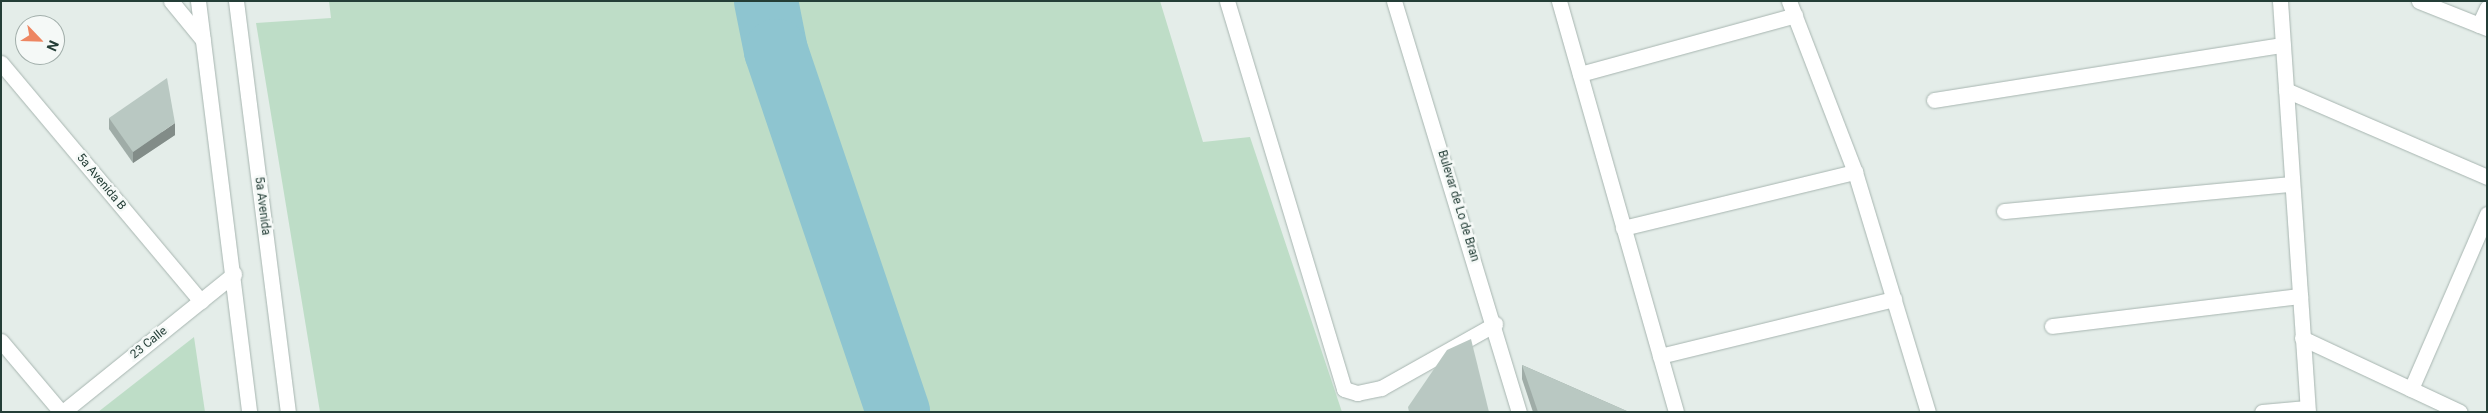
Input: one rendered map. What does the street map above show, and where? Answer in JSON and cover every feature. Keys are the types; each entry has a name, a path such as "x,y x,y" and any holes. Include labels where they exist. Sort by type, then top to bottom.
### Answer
{"street":[{"path":"171,1 204,40"},
{"path":"198,1 234,274 249,412"},
{"name":"5a Avenida","path":"236,1 288,412"},
{"path":"1227,1 1344,389 1357,393 1381,388 1495,324"},
{"name":"Bulevar de Lo de Bran","path":"1394,1 1495,324 1519,412"},
{"path":"1559,1 1676,412"},
{"path":"2262,412 2307,410 2280,1"},
{"path":"2419,1 2483,26 2487,8"},
{"path":"1580,74 1792,8 1856,172 1928,412"},
{"path":"1934,100 2283,46"},
{"name":"5a Avenida B","path":"1,63 201,301"},
{"path":"2286,90 2487,177"},
{"path":"1623,228 1856,172"},
{"path":"2004,211 2292,184"},
{"path":"2412,389 2487,214"},
{"name":"23 Calle","path":"62,412 234,274"},
{"path":"2052,326 2300,296"},
{"path":"1660,356 1894,299"},
{"path":"2302,338 2460,412"},
{"path":"1,340 62,412"}],"green space":[{"path":"329,1 1160,1 1203,142 1250,137 1342,412 320,412 256,23 331,18"},
{"path":"194,337 205,412 98,412"}],"building":[{"path":"167,78 175,123 133,152 109,118"},
{"path":"1471,339 1489,412 1409,412 1408,407 1447,350"},
{"path":"1522,365 1629,412 1538,412"}],"waterway":[{"path":"766,1 776,51 898,412"}]}
